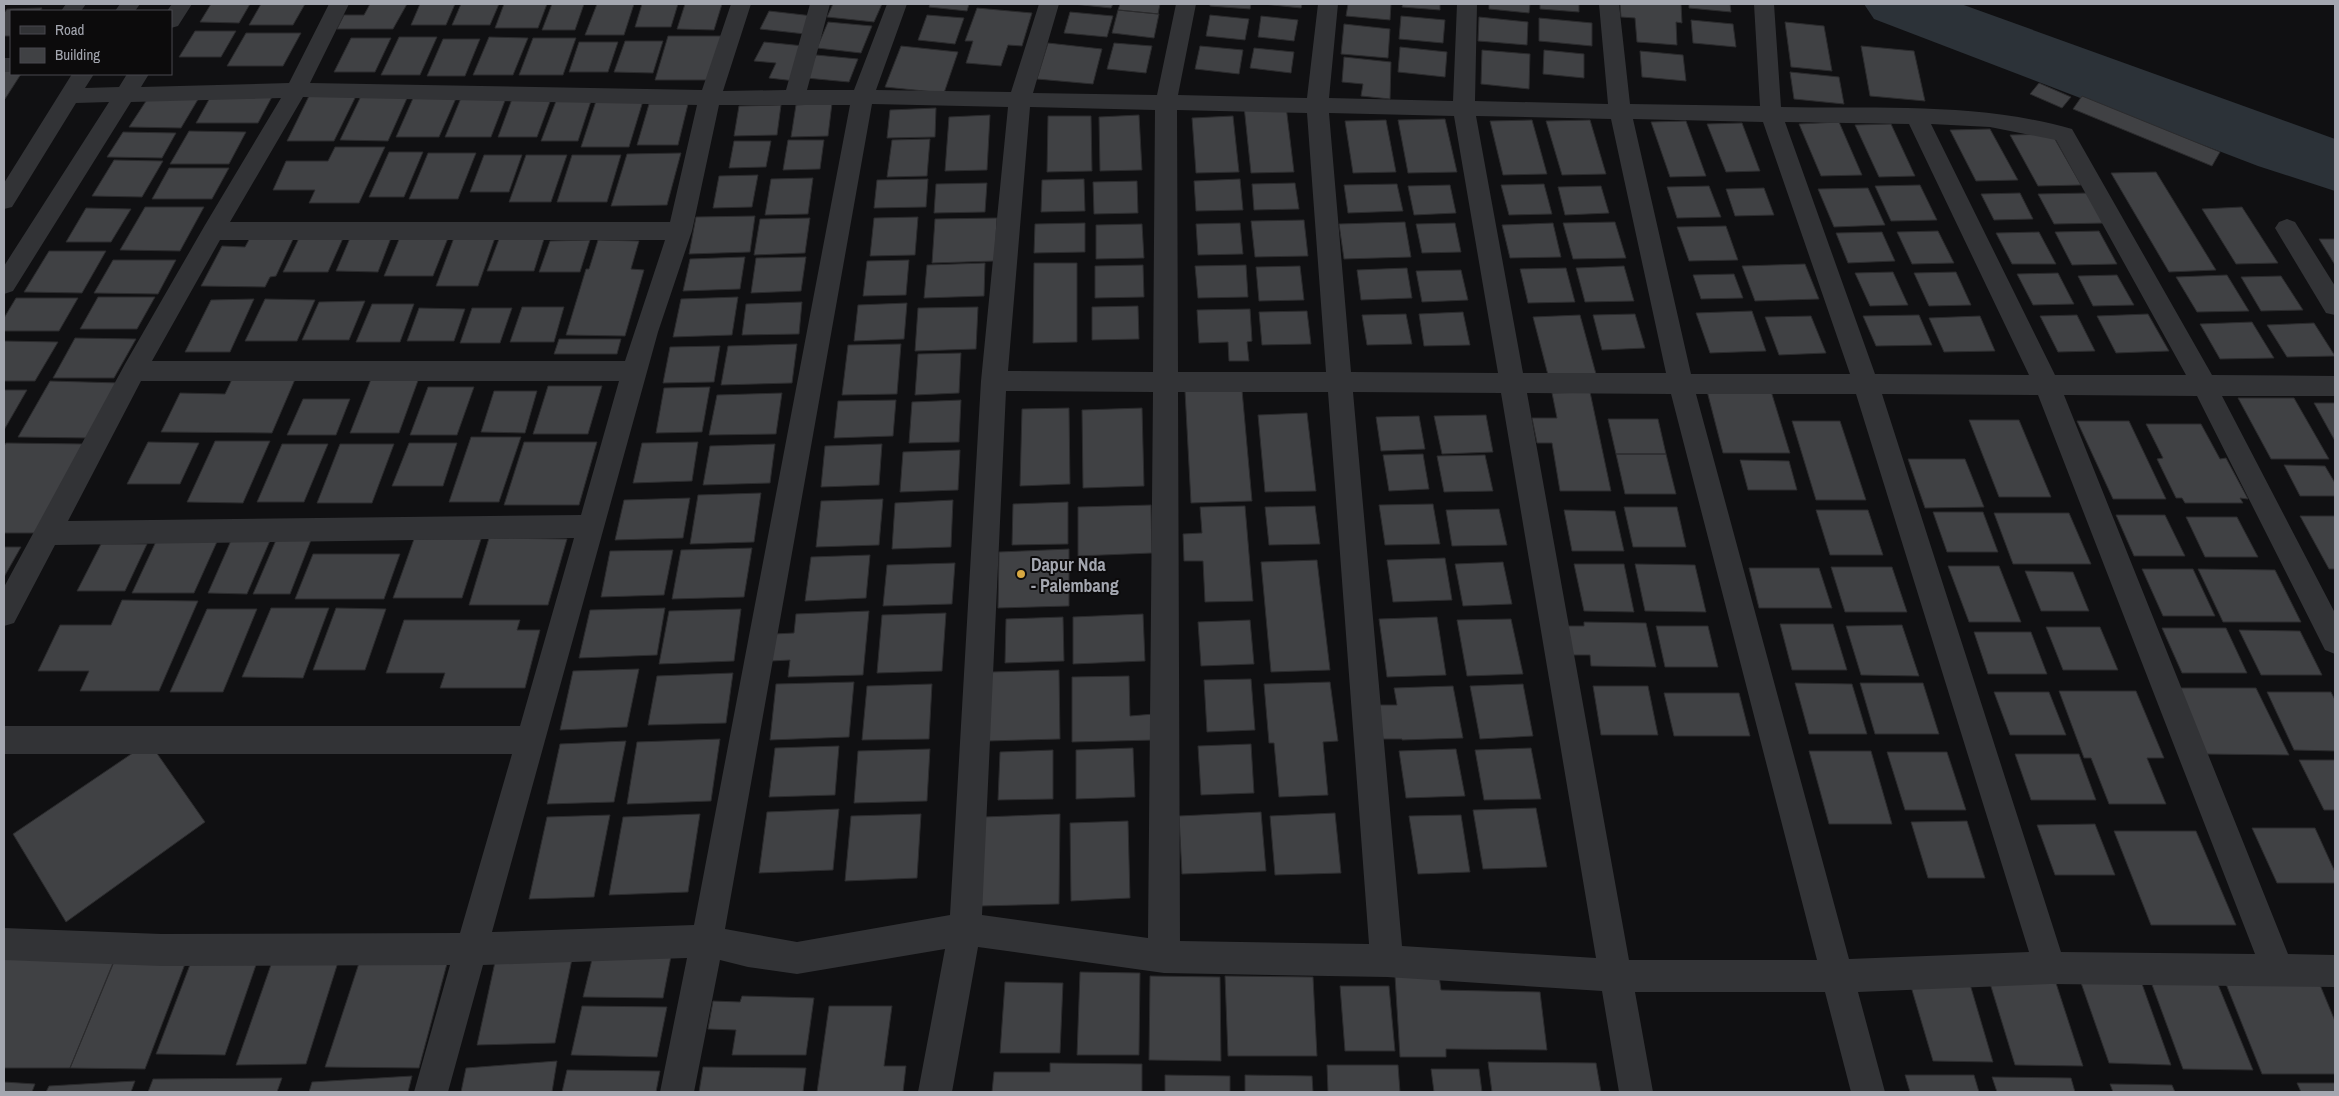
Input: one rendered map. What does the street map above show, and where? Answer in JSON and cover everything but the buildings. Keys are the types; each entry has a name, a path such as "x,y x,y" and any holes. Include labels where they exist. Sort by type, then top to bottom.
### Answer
{"street":[{"path":"172,19 182,4"},
{"path":"4,614 134,371 296,90 339,4"},
{"path":"431,1092 634,371 680,231 710,98 741,4"},
{"path":"795,96 820,4"},
{"path":"677,1092 707,941 862,97 897,4"},
{"path":"935,1092 965,929 994,381 1020,99 1049,4"},
{"path":"1164,957 1166,102 1186,4"},
{"path":"1328,4 1317,105 1387,961"},
{"path":"1467,4 1464,108 1636,1092"},
{"path":"1609,4 1620,111 1681,384 1868,1092"},
{"path":"1764,4 1771,114 1866,384 2050,968"},
{"path":"4,200 76,96 83,75"},
{"path":"4,285 117,95 137,75"},
{"path":"76,96 296,90 710,98 795,96 1020,99 1916,117 1954,116 1995,119 2064,134 2204,386 2335,641"},
{"path":"1916,117 2047,385 2278,970"},
{"path":"2287,228 2335,306"},
{"path":"213,231 680,231"},
{"path":"134,371 634,371"},
{"path":"994,381 2335,386"},
{"path":"47,533 591,526"},
{"path":"4,740 531,740"},
{"path":"4,944 161,950 471,949 707,941 748,951 797,958 965,929 1164,957 1387,961 1617,976 1837,976 2050,968 2335,971"}],"waterway":[{"path":"1897,4 2284,148 2335,165"}],"place":[{"name":"Dapur Nda - Palembang","path":"1021,574"}]}
